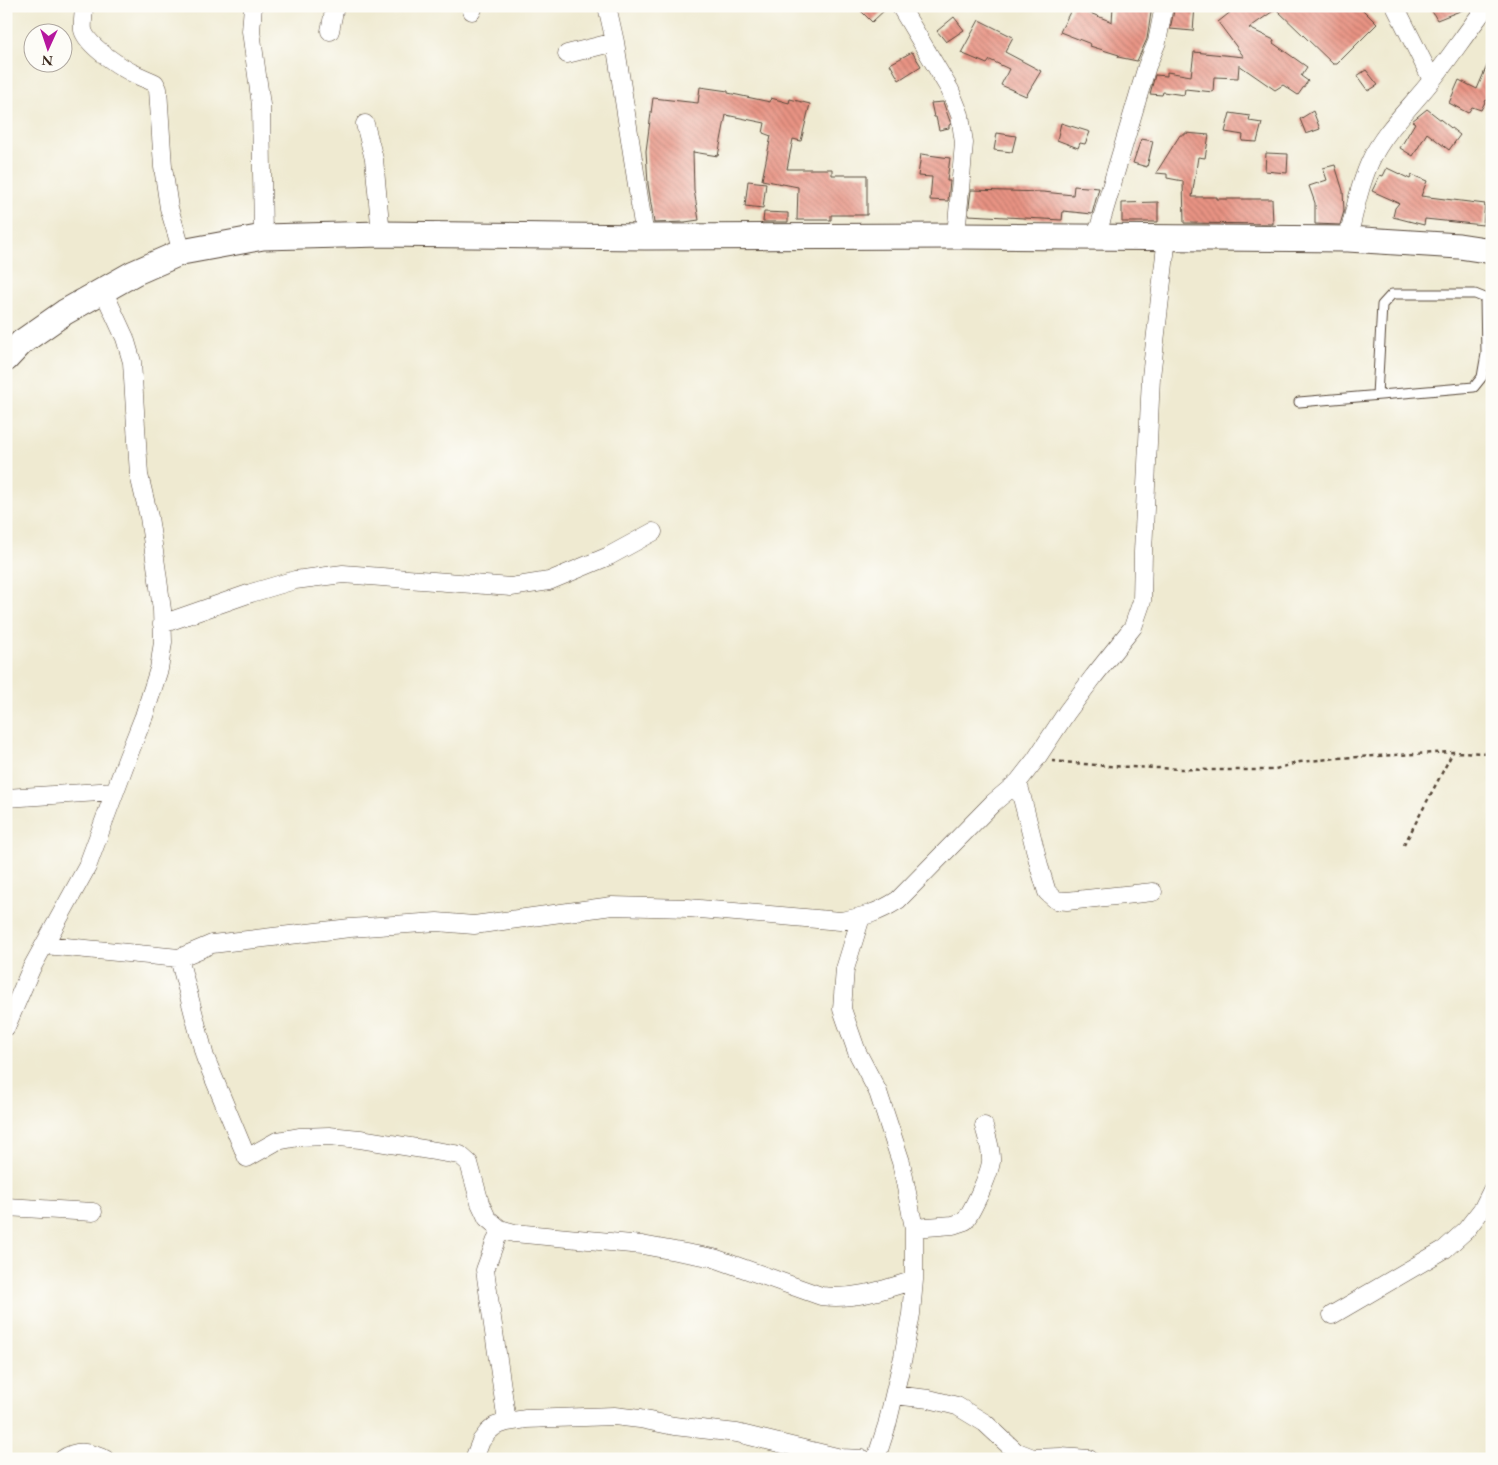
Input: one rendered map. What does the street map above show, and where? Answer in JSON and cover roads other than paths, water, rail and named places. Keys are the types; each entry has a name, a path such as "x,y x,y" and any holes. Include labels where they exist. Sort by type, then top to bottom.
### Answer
{"street":[{"path":"84,6 83,30 92,43 124,68 155,83 158,89 161,141 169,208 182,252"},
{"path":"253,6 251,31 261,105 263,237"},
{"path":"330,31 335,6"},
{"path":"607,6 615,42 645,237"},
{"path":"900,6 950,90 960,115 964,143 956,236"},
{"path":"1096,238 1147,66 1157,42 1164,6"},
{"path":"1394,6 1432,80"},
{"path":"1348,239 1357,197 1371,161 1394,124 1432,80 1487,6"},
{"path":"567,54 615,42"},
{"path":"366,124 374,159 381,234"},
{"path":"6,359 22,342 65,312 134,274 182,252 263,237 381,234 645,237 956,236 1348,239 1458,246 1492,251"},
{"path":"45,945 179,958 212,944 369,927 437,922 474,925 612,906 688,908 840,921 862,918 880,911 898,900 993,803 1018,782 1036,760 1088,683 1133,627 1142,602 1142,552 1150,377 1167,238"},
{"path":"6,1027 31,969 87,867 144,716 159,669 163,642 162,610 149,517 139,475 132,362 126,338 103,290"},
{"path":"162,624 294,580 343,574 511,587 549,581 609,556 653,532"},
{"path":"1018,782 1040,869 1047,892 1051,897 1056,900 1067,901 1153,892"},
{"path":"6,798 115,791"},
{"path":"862,918 845,969 842,1009 857,1052 878,1092 901,1162 914,1228 914,1280 911,1314 894,1396 885,1433 876,1459"},
{"path":"179,958 205,1057 247,1158 277,1142 309,1137 360,1139 460,1155 469,1163 480,1203 487,1218 500,1229 514,1233 549,1238 642,1245 714,1258 821,1296 854,1297 872,1294 914,1280"},
{"path":"914,1228 953,1225 965,1221 987,1177 990,1148 984,1126"},
{"path":"1332,1315 1445,1249 1466,1230 1483,1208 1492,1190"},
{"path":"6,1207 93,1212"},
{"path":"500,1229 485,1270 507,1422"},
{"path":"894,1396 929,1400 957,1406 985,1423 1015,1452 1033,1458 1062,1457 1088,1459"},
{"path":"474,1459 481,1441 488,1432 495,1426 507,1422 526,1419 614,1416 674,1426 737,1432 841,1458 862,1459"},
{"path":"63,1459 70,1454 82,1451 105,1459"}],"lane":[{"path":"1299,402 1474,387 1482,377 1489,354 1485,298 1475,294 1392,294 1382,305 1377,395"}]}
